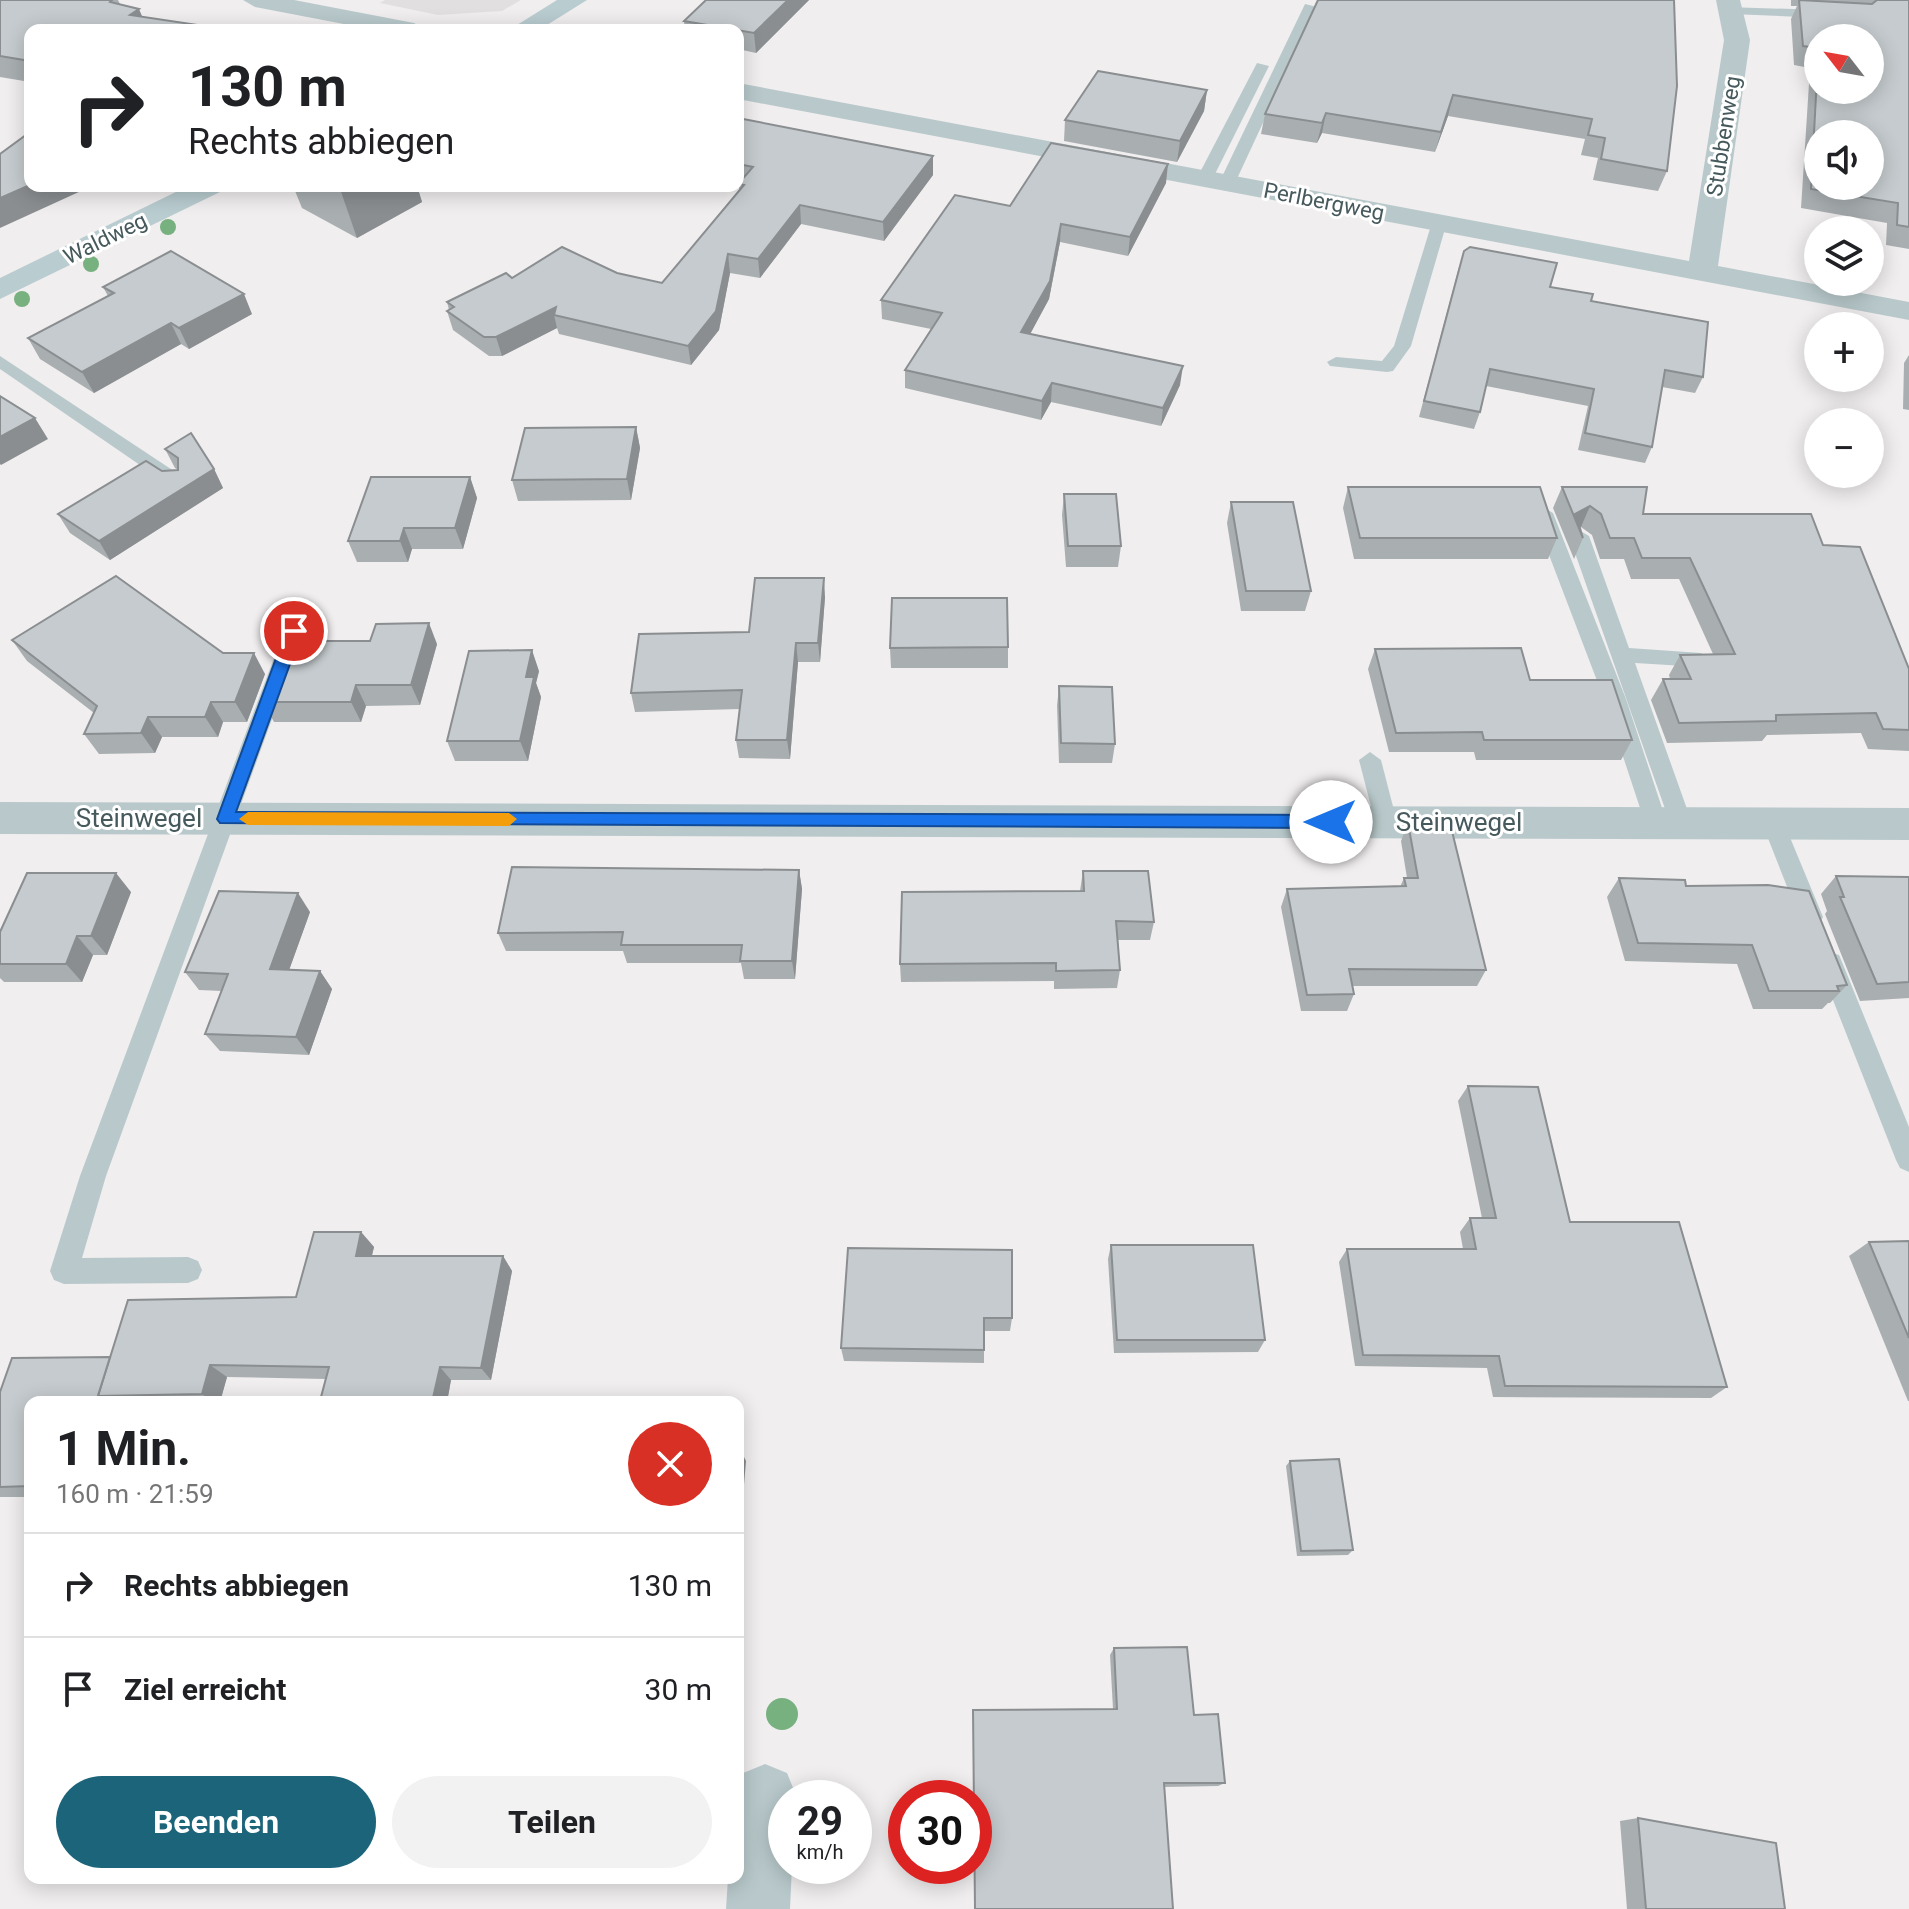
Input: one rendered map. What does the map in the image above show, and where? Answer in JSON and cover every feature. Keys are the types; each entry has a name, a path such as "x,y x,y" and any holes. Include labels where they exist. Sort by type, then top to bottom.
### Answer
{"main road":[{"path":"532,24 575,0"},
{"name":"Waldweg","path":"0,290 198,192"}],"street":[{"path":"255,0 382,24"},
{"name":"Stubbenweg","path":"1702,272 1737,40 1729,5"},
{"name":"Perlbergweg","path":"744,92 1909,311"},
{"name":"Steinwegel","path":"0,818 1909,824"},
{"path":"758,1909 765,1795"}],"lane":[{"path":"1729,5 1833,14"},
{"path":"1216,180 1310,7"},
{"path":"1216,180 1262,66"},
{"path":"1336,362 1387,367 1402,346 1439,222"},
{"path":"0,361 179,483"},
{"path":"1542,510 1615,699 1668,823"},
{"path":"1579,536 1621,655 1668,823"},
{"path":"188,1270 64,1271 93,1176 294,631"},
{"path":"1621,655 1701,660"},
{"path":"1370,760 1386,822"},
{"path":"1773,823 1909,1160"}],"shaded area":[{"path":"385,0 521,0 502,11 438,15 380,3"}],"building":[{"path":"0,0 112,0 110,2 139,9 130,15 191,24 24,24 24,60 0,56"},
{"path":"706,0 788,0 754,33 744,31 744,24 684,21"},
{"path":"1318,0 1674,0 1677,86 1667,171 1601,159 1605,138 1588,135 1592,119 1453,95 1441,132 1326,113 1322,123 1265,114"},
{"path":"1799,0 1872,4 1877,0 1909,0 1909,227 1897,225 1898,203 1879,200 1884,200 1884,120 1815,120 1816,104 1884,104 1884,24 1804,24 1804,46"},
{"path":"1098,71 1207,90 1180,141 1065,120"},
{"path":"744,119 933,156 883,222 800,205 758,259 728,254 716,311 688,346 554,315 556,307 496,337 484,337 447,311 454,307 447,302 506,273 512,278 562,247 617,273 662,283 738,192 744,192 744,177 753,167 744,165"},
{"path":"24,136 24,188 0,198 0,154"},
{"path":"1051,143 1168,164 1130,237 1061,224 1050,281 1021,332 1183,366 1163,408 1052,383 1042,401 905,370 942,313 881,300 955,195 1010,206"},
{"path":"1470,247 1557,263 1550,287 1593,294 1591,301 1708,322 1703,377 1665,370 1652,447 1585,433 1594,389 1490,369 1480,412 1424,401 1464,251"},
{"path":"171,251 244,294 179,328 171,323 82,372 28,338 114,293 103,287"},
{"path":"0,396 35,418 0,437"},
{"path":"636,427 627,479 512,480 525,428"},
{"path":"191,433 214,469 99,541 58,514 146,461 162,471 178,470 178,458 165,449"},
{"path":"371,477 470,477 455,528 404,528 400,541 348,541"},
{"path":"1348,487 1540,487 1557,538 1360,538"},
{"path":"1562,487 1647,487 1643,514 1811,514 1823,545 1860,547 1909,669 1909,730 1883,729 1876,713 1776,715 1776,721 1679,723 1663,679 1691,679 1680,655 1735,654 1690,558 1642,558 1634,538 1610,538 1601,514 1590,506 1575,514 1583,538"},
{"path":"1064,494 1116,494 1121,546 1068,546"},
{"path":"1231,502 1293,502 1311,591 1246,591"},
{"path":"116,576 223,653 254,653 235,702 211,702 205,717 148,717 141,733 84,734 97,706 12,640"},
{"path":"755,578 824,578 818,643 796,643 787,740 736,740 742,690 631,693 639,634 749,632"},
{"path":"892,598 1007,598 1008,647 890,648"},
{"path":"429,623 411,685 356,685 351,702 263,702 281,653 313,653 317,641 370,641 376,624"},
{"path":"1521,648 1530,680 1612,680 1632,740 1484,740 1482,732 1396,733 1375,649"},
{"path":"532,650 526,677 534,677 520,741 447,741 469,651"},
{"path":"1059,686 1112,687 1115,744 1061,743"},
{"path":"1408,823 1450,823 1486,970 1349,969 1354,994 1307,995 1287,889 1406,886 1404,878 1418,878"},
{"path":"512,867 799,870 792,961 740,961 742,945 621,945 623,932 498,933"},
{"path":"1083,871 1148,871 1154,922 1116,921 1120,970 1056,971 1056,963 900,964 902,892 1084,891"},
{"path":"27,873 116,873 91,936 77,936 66,964 0,964 0,932"},
{"path":"1836,876 1909,877 1909,982 1877,984 1840,897 1844,897"},
{"path":"1619,878 1685,880 1686,886 1768,885 1809,891 1847,985 1837,986 1839,991 1769,991 1752,945 1638,943"},
{"path":"219,891 298,893 270,969 320,971 296,1037 205,1034 228,974 185,972"},
{"path":"1468,1086 1538,1087 1570,1222 1679,1222 1727,1387 1505,1386 1499,1356 1363,1355 1347,1249 1476,1249 1470,1218 1496,1218"},
{"path":"314,1232 361,1232 356,1256 503,1256 481,1368 440,1367 433,1396 321,1396 329,1367 210,1365 202,1394 98,1396 128,1300 296,1297"},
{"path":"1909,1241 1909,1338 1869,1242"},
{"path":"1111,1245 1253,1245 1265,1340 1117,1340"},
{"path":"848,1248 1012,1250 1012,1318 984,1318 984,1350 841,1348"},
{"path":"110,1357 98,1396 24,1396 24,1486 0,1487 0,1392 12,1358"},
{"path":"1339,1459 1353,1550 1301,1551 1290,1461"},
{"path":"1187,1647 1194,1715 1218,1714 1225,1783 1164,1783 1173,1909 975,1909 975,1884 992,1884 992,1780 974,1780 973,1710 1117,1709 1114,1648"},
{"path":"1638,1818 1776,1843 1785,1909 1646,1909"}],"slow traffic":[{"path":"248,819 509,819"}],"route":[{"path":"294,631 226,819 1331,822"}]}
